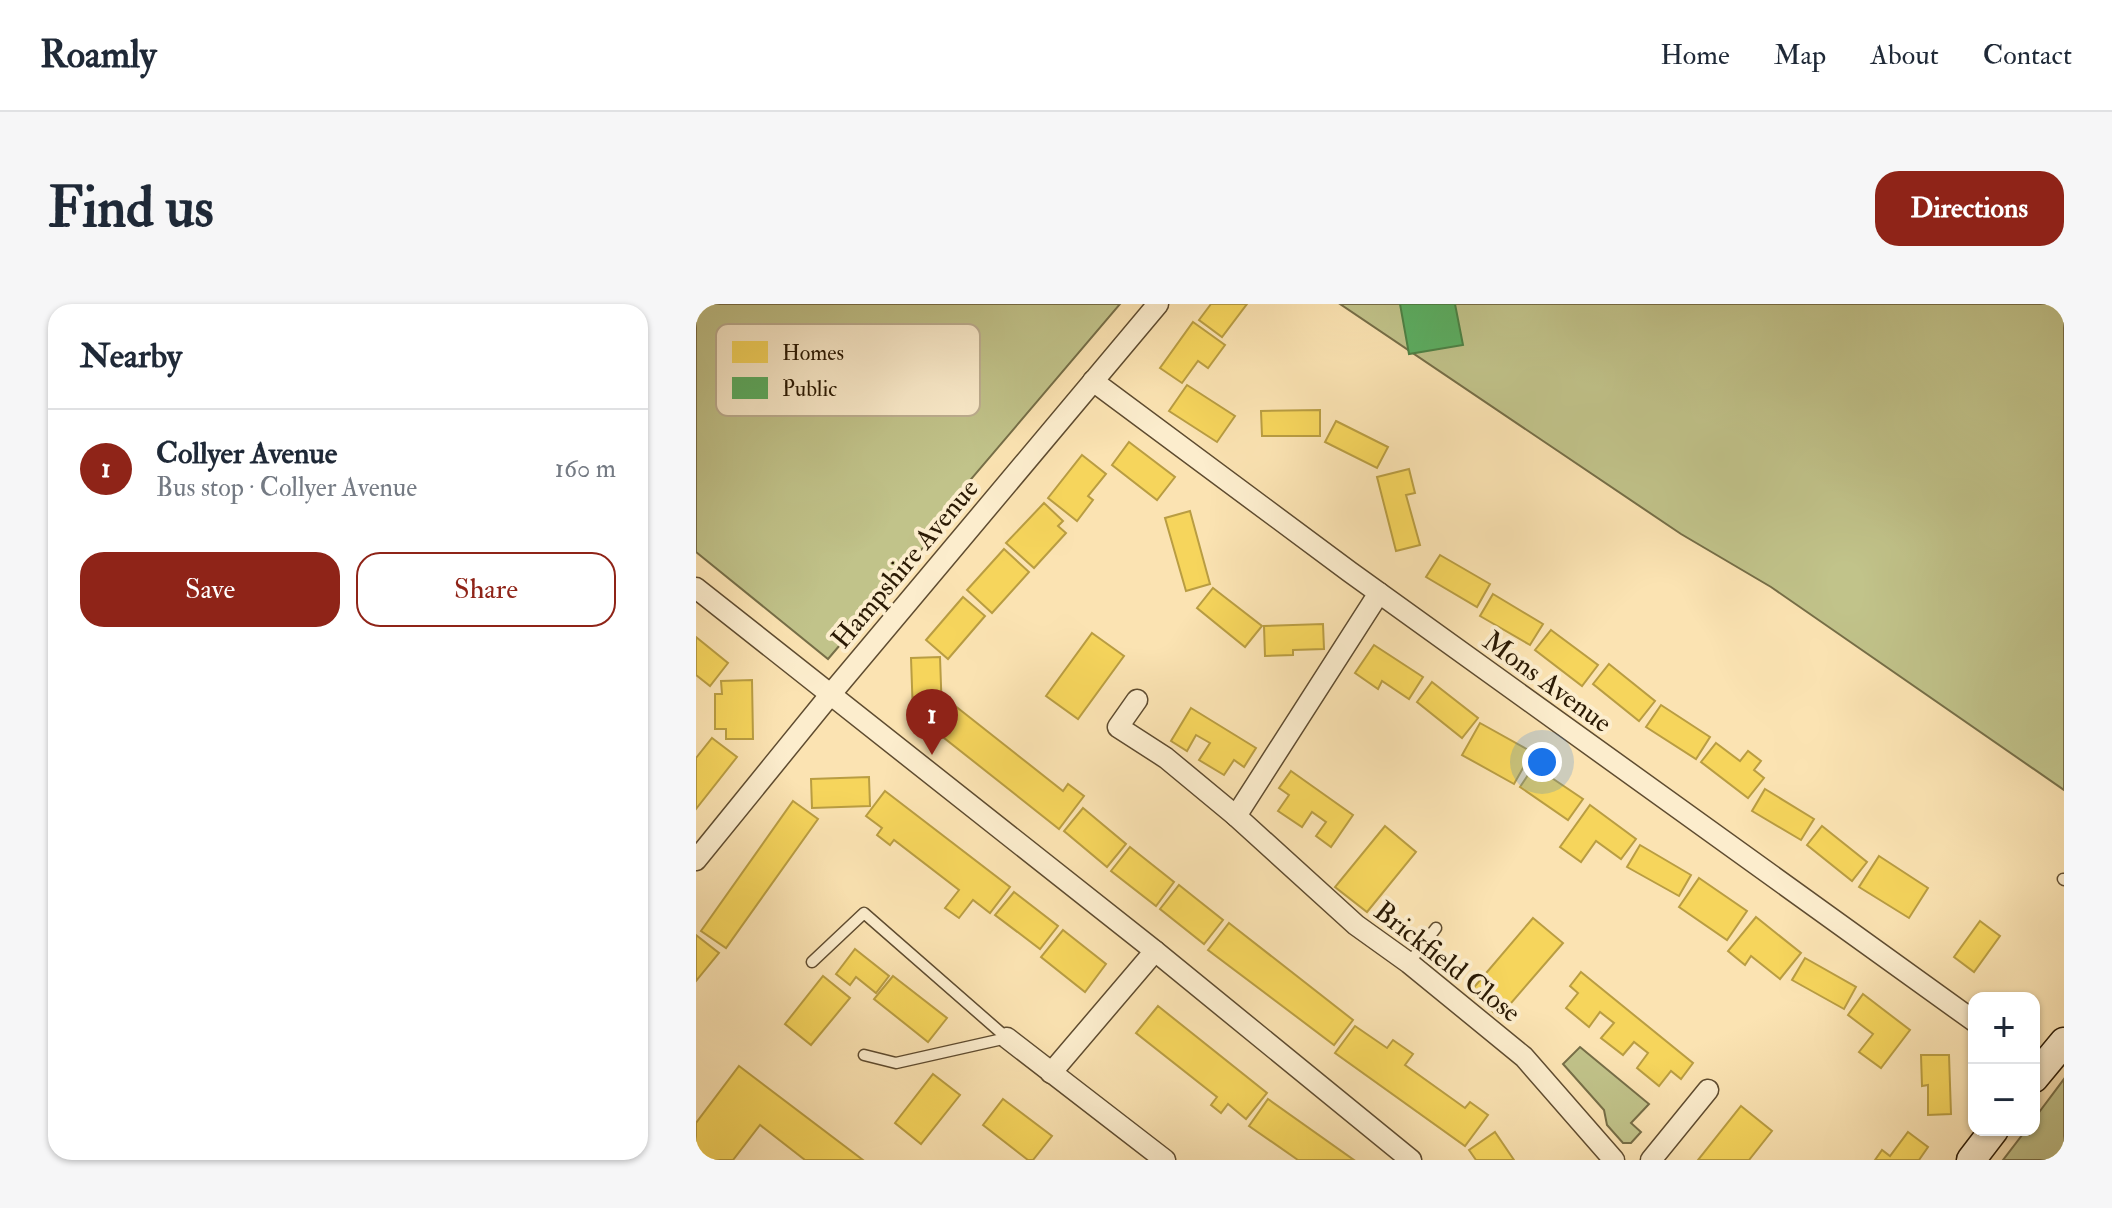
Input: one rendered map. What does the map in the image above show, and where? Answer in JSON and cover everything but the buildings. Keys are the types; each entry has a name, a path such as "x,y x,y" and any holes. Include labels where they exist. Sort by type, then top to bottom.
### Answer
{"street":[{"name":"Hampshire Avenue","path":"696,860 1158,304"},
{"name":"Mons Avenue","path":"1093,381 1379,593 1968,1017"},
{"path":"696,588 1155,951 1411,1160"},
{"path":"1236,816 1379,593"},
{"name":"Brickfield Close","path":"1137,700 1118,727 1166,758 1236,816 1356,925 1409,963 1524,1057 1614,1160"},
{"path":"1051,1073 1155,951"},
{"path":"1007,1038 1165,1160"},
{"path":"2040,1068 2064,1042"},
{"path":"1651,1160 1708,1090"},
{"path":"1971,1160 1989,1136"}],"lane":[{"path":"812,962 864,913 1007,1038"},
{"path":"1409,963 1436,928"},
{"path":"864,1055 896,1063 1007,1038"}],"green space":[{"path":"696,304 1120,304 938,518 940,528 828,659 696,552"},
{"path":"1340,304 2064,304 2064,790 1771,587 1681,534"},
{"path":"1580,1047 1649,1104 1631,1123 1641,1132 1631,1143 1623,1143 1607,1125 1604,1110 1563,1064"},
{"path":"2064,1079 2064,1160 2003,1160 2021,1136 2040,1136 2040,1111"}],"place":[{"name":"Collyer Avenue","path":"932,755"}]}
